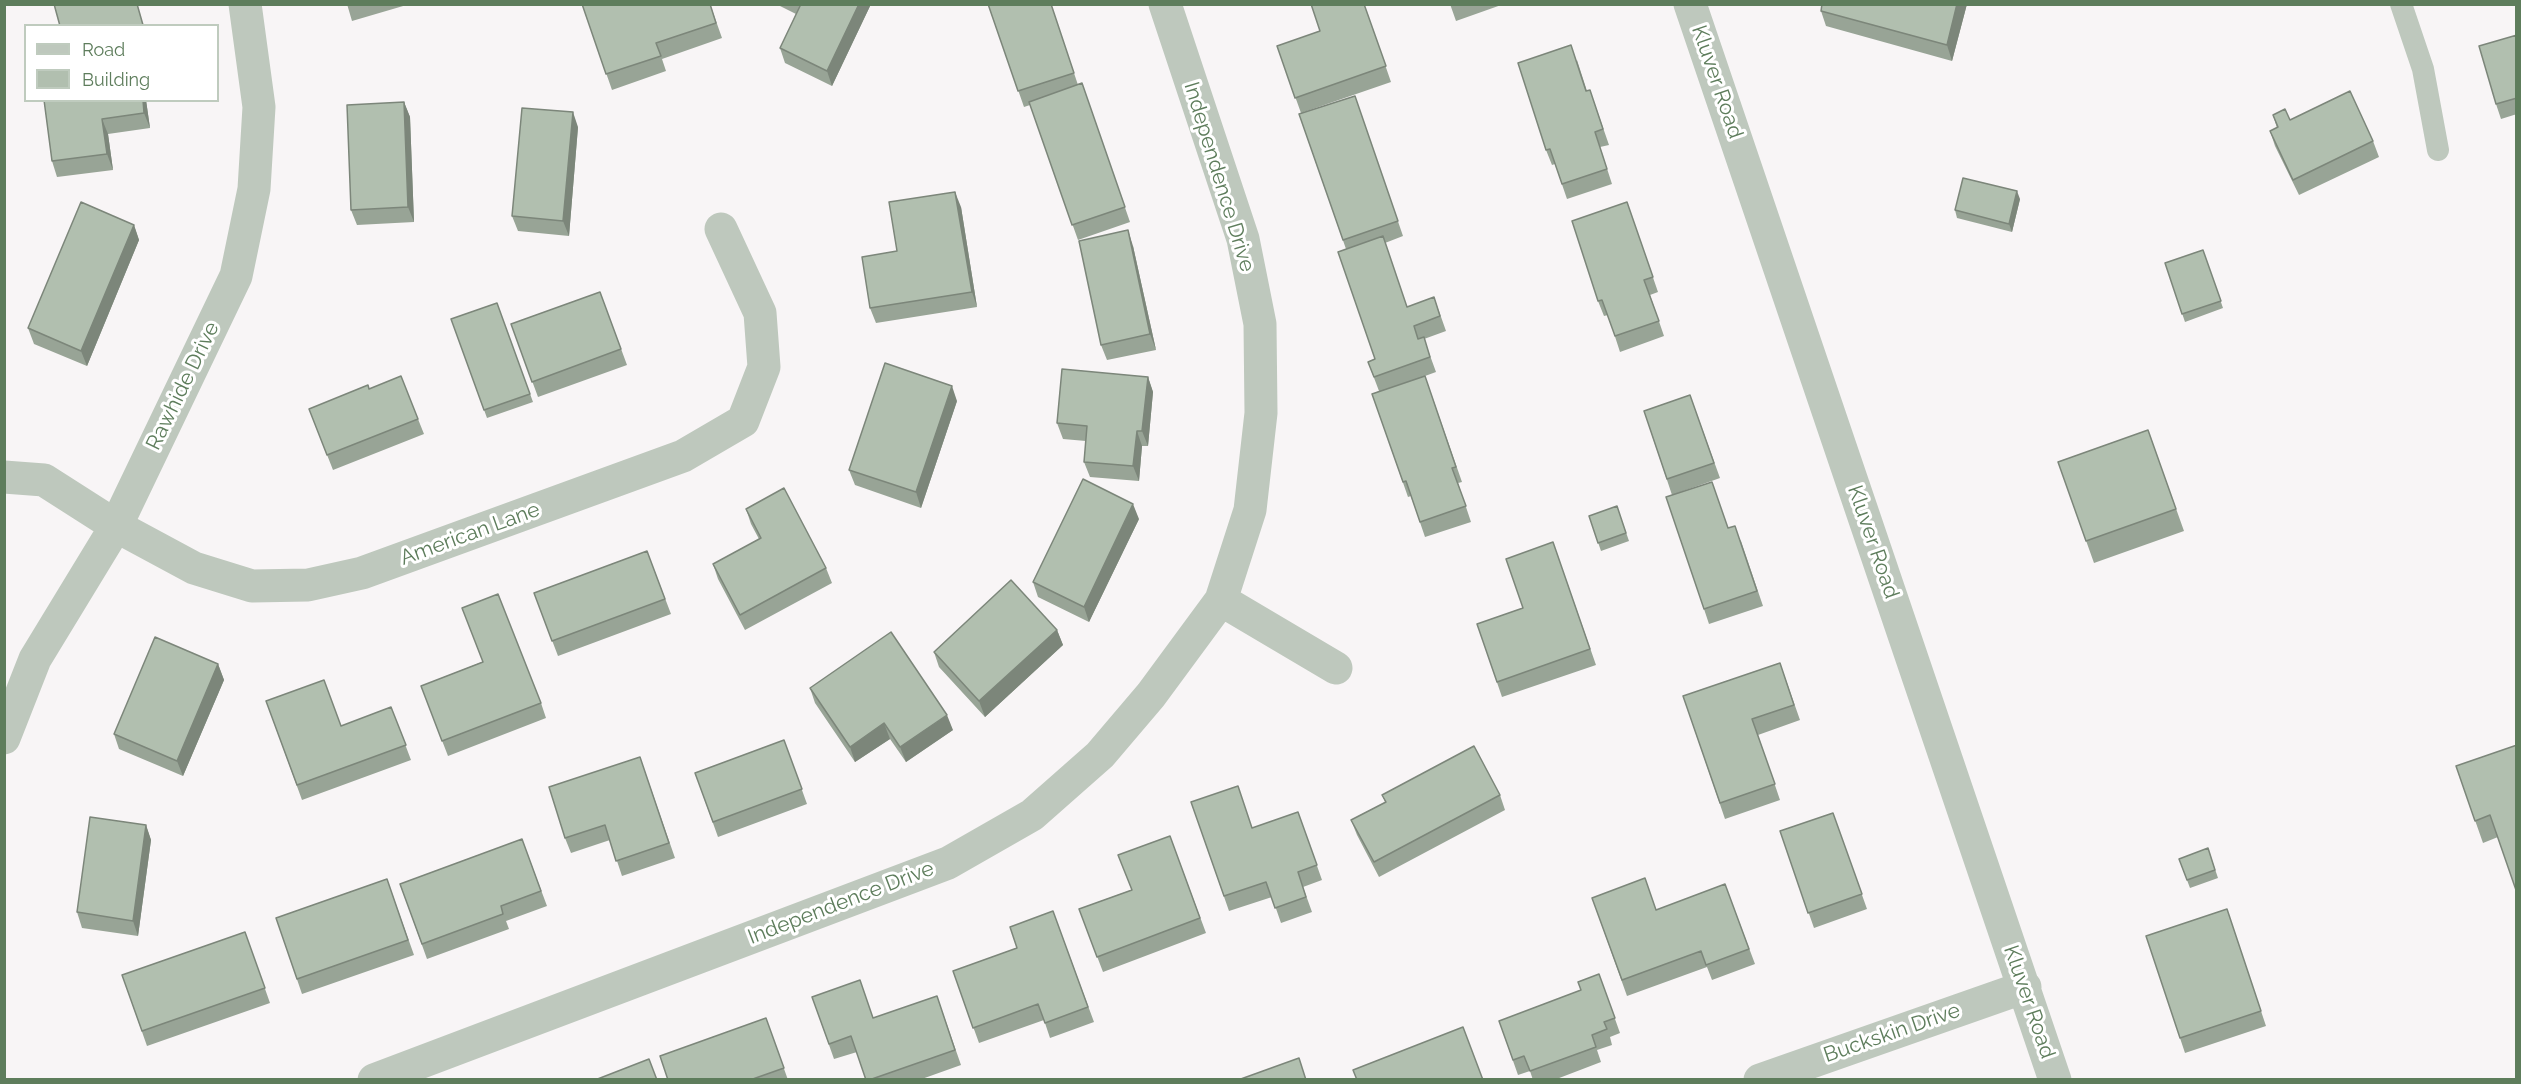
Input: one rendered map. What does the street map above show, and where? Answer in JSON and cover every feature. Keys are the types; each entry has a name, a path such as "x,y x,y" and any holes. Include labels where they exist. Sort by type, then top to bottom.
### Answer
{"street":[{"name":"Rawhide Drive","path":"4,738 35,658 116,526 236,276 254,189 259,107 244,4"},
{"name":"Independence Drive","path":"374,1080 948,863 1032,815 1100,755 1151,695 1221,600 1250,510 1261,413 1260,324 1243,239 1165,4"},
{"name":"Kluver Road","path":"1690,4 2055,1080"},
{"name":"American Lane","path":"4,477 44,480 116,526 194,568 252,586 308,585 362,573 683,456 743,421 764,367 759,313 721,229"},
{"path":"1221,600 1336,668"},
{"name":"Buckskin Drive","path":"1760,1080 2025,987"}],"lane":[{"path":"2401,4 2423,69 2439,150"}],"building":[{"path":"54,4 137,4 143,24 59,24"},
{"path":"582,4 710,4 716,23 656,43 661,56 606,74"},
{"path":"801,4 859,4 827,71 780,48"},
{"path":"988,4 1051,4 1074,73 1018,91"},
{"path":"1311,4 1364,4 1386,66 1295,98 1277,46 1320,31"},
{"path":"1822,4 1957,4 1947,45 1821,11"},
{"path":"2517,35 2517,98 2496,104 2479,46"},
{"path":"1571,45 1586,91 1590,90 1603,129 1595,132 1607,169 1562,184 1550,149 1546,150 1518,63"},
{"path":"1082,83 1125,207 1072,225 1029,102"},
{"path":"2350,91 2373,141 2293,180 2270,131 2278,127 2273,115 2285,109 2290,120"},
{"path":"1355,96 1398,221 1343,240 1299,114"},
{"path":"44,102 143,102 144,113 102,119 107,154 52,161"},
{"path":"404,102 408,207 351,210 347,105"},
{"path":"522,108 573,112 563,221 512,216"},
{"path":"1963,178 2017,191 2009,224 1955,210"},
{"path":"955,192 972,292 870,308 862,257 897,251 889,202"},
{"path":"81,202 134,225 81,351 28,328"},
{"path":"1627,202 1653,277 1644,280 1659,321 1615,336 1602,300 1598,301 1572,221"},
{"path":"1128,230 1150,334 1101,345 1079,241"},
{"path":"1383,236 1407,307 1434,297 1440,316 1414,326 1418,339 1424,337 1430,357 1374,377 1368,362 1375,359 1338,252"},
{"path":"2203,250 2221,301 2182,314 2165,263"},
{"path":"600,292 621,349 532,382 511,324"},
{"path":"497,303 530,394 484,410 451,319"},
{"path":"885,363 952,386 916,492 849,470"},
{"path":"1062,369 1148,377 1142,431 1137,431 1133,466 1084,462 1087,426 1057,423"},
{"path":"401,376 418,419 327,455 309,409 368,385 369,389"},
{"path":"1425,376 1456,467 1452,468 1466,506 1420,522 1406,481 1403,482 1372,394"},
{"path":"1690,395 1714,463 1667,479 1644,411"},
{"path":"2148,430 2176,509 2086,541 2058,462"},
{"path":"1083,479 1133,504 1084,607 1033,582"},
{"path":"1712,482 1728,528 1735,526 1757,591 1704,609 1666,497"},
{"path":"784,488 826,568 740,615 713,564 761,538 746,509"},
{"path":"1617,506 1626,533 1598,543 1589,516"},
{"path":"1553,542 1590,649 1497,682 1477,624 1523,608 1506,559"},
{"path":"647,551 665,599 552,641 534,593"},
{"path":"1011,580 1057,630 979,701 934,652"},
{"path":"498,594 541,703 442,741 421,686 483,662 462,608"},
{"path":"891,632 947,715 900,747 884,723 850,747 810,688"},
{"path":"155,637 218,664 177,761 114,734"},
{"path":"1780,663 1794,705 1752,719 1775,784 1720,803 1683,696"},
{"path":"324,680 341,726 391,707 406,745 297,785 266,701"},
{"path":"784,740 802,789 713,822 695,773"},
{"path":"2517,745 2517,893 2490,815 2475,821 2456,766"},
{"path":"1474,746 1500,795 1374,862 1351,820 1386,802 1382,795"},
{"path":"640,757 669,843 616,861 605,825 565,838 549,787"},
{"path":"1238,786 1252,828 1298,812 1317,865 1298,872 1306,897 1275,908 1266,882 1224,896 1191,802"},
{"path":"1833,813 1862,894 1808,913 1780,831"},
{"path":"90,817 146,825 133,921 77,912"},
{"path":"1170,836 1200,918 1097,957 1079,909 1132,890 1118,855"},
{"path":"522,839 541,891 501,906 503,914 422,944 400,884"},
{"path":"2208,848 2215,870 2187,880 2179,859"},
{"path":"1645,878 1656,910 1725,884 1749,949 1706,965 1701,951 1622,980 1592,898"},
{"path":"387,879 408,940 297,979 276,918"},
{"path":"2227,909 2261,1011 2180,1038 2146,936"},
{"path":"1053,911 1088,1007 1045,1023 1038,1004 973,1028 953,971 1017,948 1010,927"},
{"path":"245,932 265,988 142,1031 122,975"},
{"path":"1599,974 1615,1018 1604,1022 1607,1029 1592,1035 1596,1047 1530,1071 1524,1056 1513,1060 1499,1021 1581,990 1578,982"},
{"path":"860,980 873,1018 937,996 955,1050 866,1080 851,1036 829,1044 812,997"},
{"path":"766,1018 784,1068 750,1080 668,1080 660,1056"},
{"path":"1463,1027 1483,1080 1357,1080 1353,1070"},
{"path":"1299,1058 1306,1080 1238,1080"},
{"path":"649,1059 657,1080 595,1080"}]}
